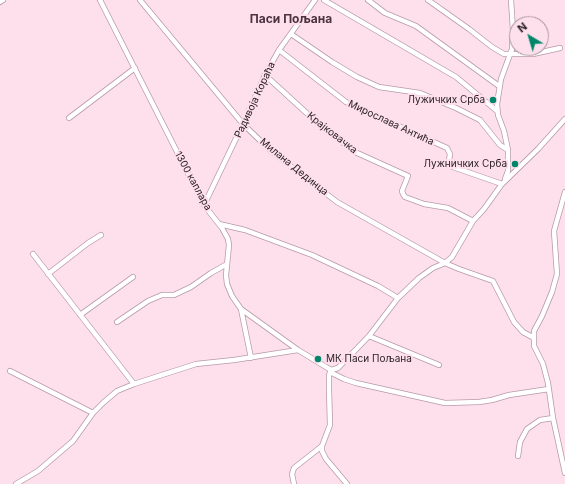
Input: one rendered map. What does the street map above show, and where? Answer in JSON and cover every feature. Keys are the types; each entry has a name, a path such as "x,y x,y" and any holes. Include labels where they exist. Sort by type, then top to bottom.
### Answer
{"street":[{"name":"1300 каплара","path":"100,0 204,205 219,224 228,239 227,284 232,296 241,309 330,371 344,379 367,386 445,403 479,402 509,395 549,389"},
{"name":"Милана Дединца","path":"140,0 243,124 271,151 337,202 445,263 459,270 493,281 514,322 523,332 534,338"},
{"name":"Радивоја Кораћа","path":"204,205 265,75 279,50 315,0"},
{"path":"324,0 456,78 497,111"},
{"path":"368,0 386,13 416,26 499,86"},
{"path":"428,0 492,47 504,54 509,54"},
{"path":"510,0 512,16"},
{"path":"291,34 357,77 379,87 420,93 480,120 500,145 508,150"},
{"path":"549,51 560,48"},
{"name":"Мирослава Антића","path":"279,50 346,102 447,148 450,154 449,161 453,167 502,184"},
{"path":"502,184 508,171 508,150 504,131 497,111 499,86 510,56"},
{"path":"69,118 135,68"},
{"name":"Крајковачка","path":"265,75 324,128 355,152 408,176 402,191 405,197 424,204 448,208 473,221"},
{"path":"347,484 323,455 322,446 330,425 330,371 338,368 369,336 398,298 419,278 433,268 445,263 452,257 473,221 502,184 538,149 565,119"},
{"path":"565,192 554,231 557,274 552,292 534,331 534,346 543,364 565,473"},
{"path":"219,224 245,230 312,255 373,284 398,298"},
{"path":"48,274 88,243 101,235"},
{"path":"33,254 134,384"},
{"path":"117,322 155,298 162,295 174,295 191,287 227,264"},
{"path":"80,315 133,277"},
{"path":"241,309 251,358"},
{"path":"369,336 439,365"},
{"path":"16,484 38,471 54,458 72,441 93,413 118,391 134,384 196,364 251,358 298,350"},
{"path":"10,371 93,413"},
{"path":"518,456 520,442 527,429 540,420 553,418"},
{"path":"294,484 292,474 294,468 322,446"}],"place":[{"name":"Лужичких Срба","path":"493,100"},
{"name":"Лужничких Срба","path":"515,164"},
{"name":"МК Паси Пољана","path":"318,359"}],"district":[{"name":"Паси Пољана","path":"291,19"}]}
